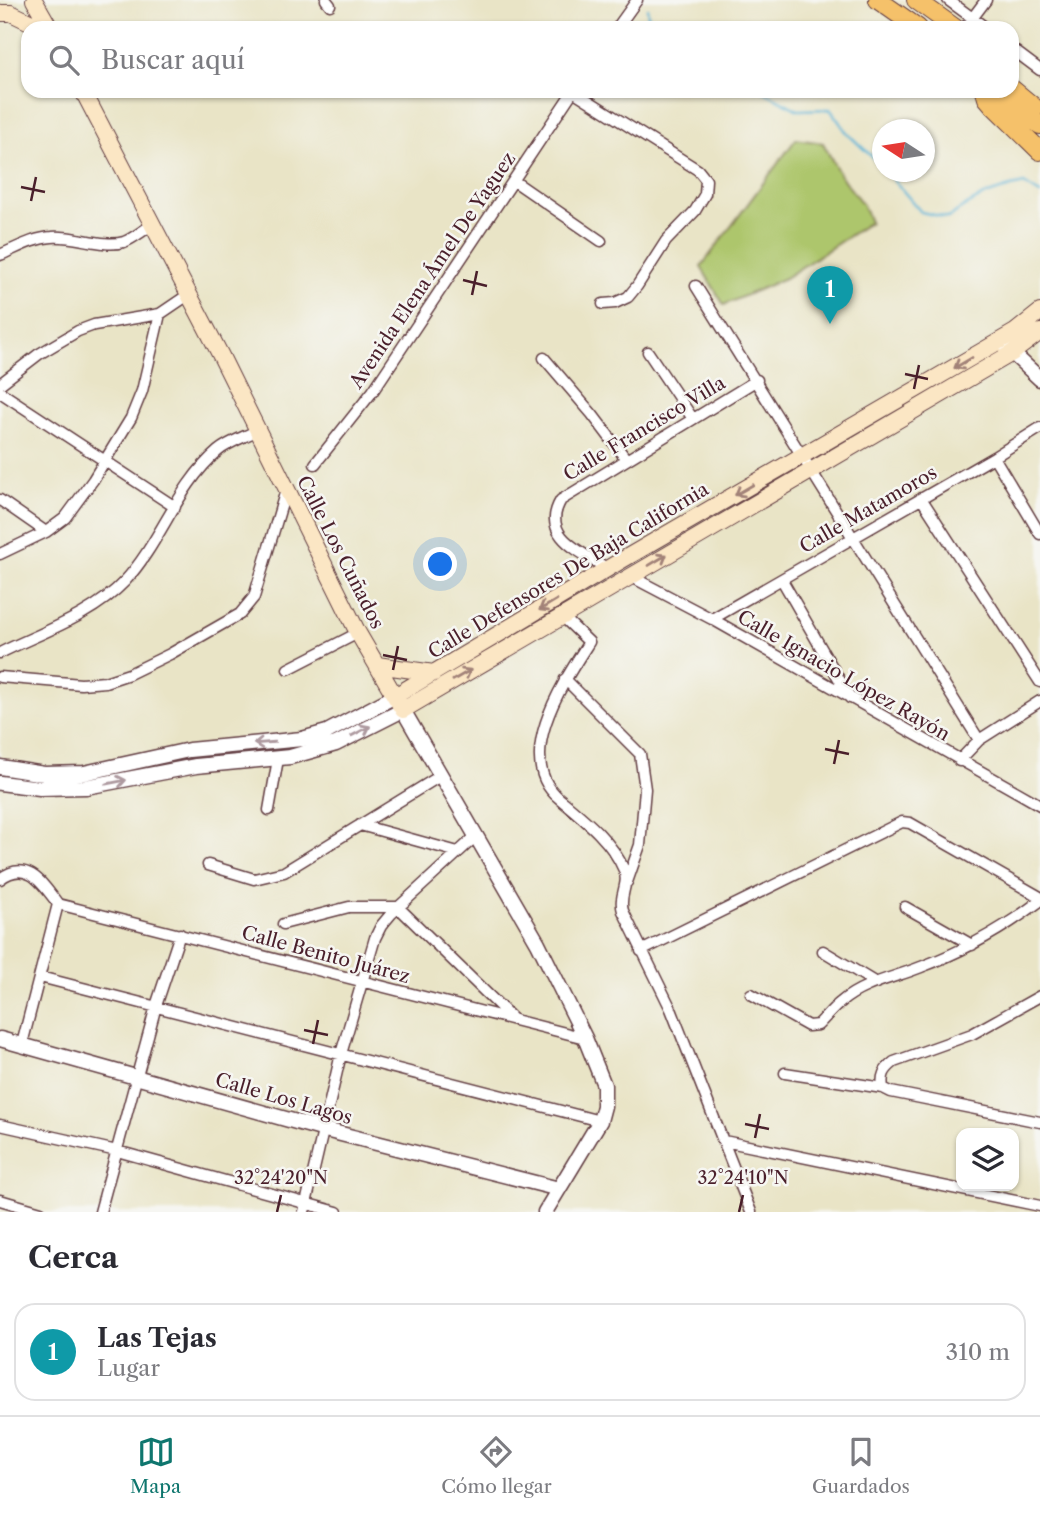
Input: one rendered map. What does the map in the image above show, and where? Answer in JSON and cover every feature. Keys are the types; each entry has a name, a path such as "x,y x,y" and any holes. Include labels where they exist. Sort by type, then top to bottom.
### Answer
{"highway":[{"path":"878,0 908,21"},
{"path":"916,0 945,21"},
{"path":"1019,83 1040,101"},
{"path":"1019,95 1040,113"},
{"path":"987,98 1040,151"},
{"path":"1003,98 1040,125"}],"main road":[{"path":"7,0 0,12 11,13 28,21"},
{"path":"34,0 46,21"},
{"name":"Calle Los Cuñados","path":"87,98 221,356 358,633 399,703"},
{"name":"Calle Defensores De Baja California","path":"880,421 1040,312"},
{"name":"Calle Defensores De Baja California","path":"399,703 434,673 622,560 1012,353 1040,332"},
{"name":"Calle Defensores De Baja California","path":"399,703 562,616 630,576 807,462"},
{"path":"622,560 630,576"},
{"path":"377,666 434,673"}],"street":[{"path":"622,21 637,0"},
{"path":"948,0 977,21"},
{"path":"971,21 986,0"},
{"path":"1019,54 1040,70"},
{"name":"Avenida Elena Ámel De Yaguez","path":"315,464 373,391 568,98"},
{"path":"584,98 698,170 706,180 705,194 695,211 666,241 628,297 615,303 603,304"},
{"path":"514,181 601,241"},
{"path":"0,255 46,237 66,236 113,244 125,241 152,225"},
{"path":"696,286 979,740"},
{"path":"0,384 39,354 78,331 94,325 160,314 188,295"},
{"path":"0,554 46,532 65,519 106,461 131,418 142,391 160,314"},
{"path":"999,342 1040,379"},
{"path":"648,352 693,419"},
{"path":"544,358 626,459"},
{"name":"Calle Francisco Villa","path":"608,569 564,540 557,532 555,509 561,500 757,380"},
{"path":"0,392 175,507"},
{"name":"Calle Matamoros","path":"712,620 1040,428"},
{"path":"0,653 106,599 141,564 175,507 219,450 256,431"},
{"path":"994,457 1040,534"},
{"path":"0,677 81,684 105,682 129,674 170,654 240,614 254,597 286,490"},
{"path":"921,498 1040,682"},
{"path":"0,500 46,532"},
{"name":"Calle Ignacio López Rayón","path":"630,576 1040,805"},
{"path":"782,580 852,700"},
{"path":"562,616 589,642 565,679 545,726 538,762 547,785 598,832 619,861 627,882"},
{"path":"288,669 358,633"},
{"path":"565,679 640,754 645,789 640,845 620,902 641,951 671,1009 751,1212"},
{"path":"958,761 979,740 1040,701"},
{"name":"Calle Defensores De Baja California","path":"0,783 40,788 85,780 306,754 399,703"},
{"name":"Calle Los Cuñados","path":"399,703 538,943 585,1038 604,1085 604,1106 600,1121 545,1212"},
{"name":"Calle Defensores De Baja California","path":"0,767 85,780 189,750 332,738"},
{"path":"228,745 228,762"},
{"path":"269,810 278,759"},
{"path":"208,865 254,880 284,872 440,776"},
{"path":"641,951 902,822 910,823 1040,899 1008,926 972,945 920,968 856,991 814,1027 751,994"},
{"path":"360,825 458,852"},
{"path":"312,1209 341,1054 361,981 381,926 477,835"},
{"path":"0,879 9,873 18,872 36,876 58,904 22,1044"},
{"name":"Calle Benito Juárez","path":"58,904 585,1038"},
{"path":"283,924 349,907 398,907 515,1021"},
{"path":"905,907 972,945"},
{"path":"100,1212 156,1006 180,934"},
{"path":"823,951 876,983"},
{"path":"40,977 600,1121"},
{"path":"883,1088 884,1070 894,1062 972,1034 1040,996"},
{"name":"Calle Los Lagos","path":"0,1039 325,1130 559,1189"},
{"path":"785,1073 883,1088 891,1092 1040,1122"},
{"path":"0,1125 117,1151 312,1209 337,1212"},
{"path":"723,1142 1040,1206"},
{"path":"1,1200 8,1212"},
{"path":"1,1200 41,1212"}],"green space":[{"path":"796,139 823,143 840,175 863,205 870,222 785,278 724,305 701,267"}],"waterway":[{"path":"647,8 649,21"},
{"path":"776,98 798,110 830,109 848,134 872,157"},
{"path":"896,182 921,212 948,218 984,196 1012,187 1024,184 1040,194"}],"place":[{"name":"Las Tejas","path":"830,324"}]}
